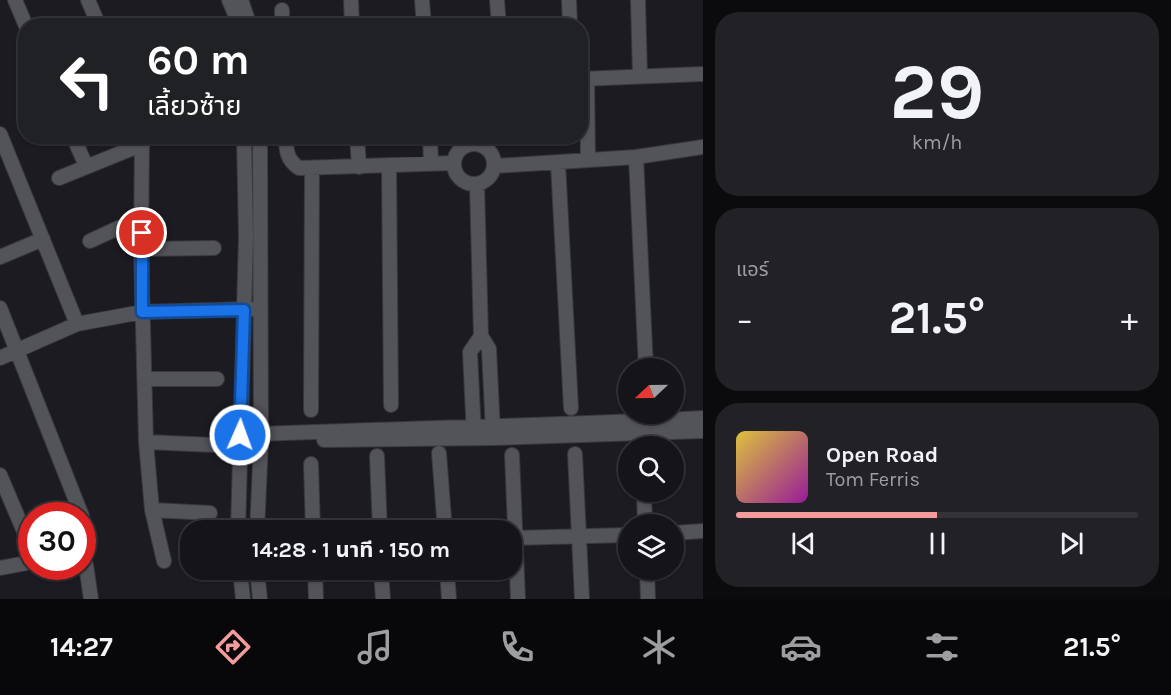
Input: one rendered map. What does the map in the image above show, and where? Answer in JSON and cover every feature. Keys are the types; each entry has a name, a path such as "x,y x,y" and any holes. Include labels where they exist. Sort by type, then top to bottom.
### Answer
{"street":[{"path":"15,0 23,18"},
{"path":"88,0 96,18"},
{"path":"229,0 236,18"},
{"path":"241,0 247,18"},
{"path":"351,0 352,18"},
{"path":"422,0 423,18"},
{"path":"497,0 498,18"},
{"path":"569,0 570,18"},
{"path":"638,0 640,76"},
{"path":"282,10 282,18"},
{"path":"588,78 703,74"},
{"path":"0,134 5,163 43,238 77,324"},
{"path":"76,144 86,166"},
{"path":"59,178 133,144"},
{"path":"142,144 141,249 146,442 152,510 164,561"},
{"path":"238,520 246,237 244,144"},
{"path":"257,520 261,438 260,144"},
{"path":"286,144 291,163 299,168 454,163"},
{"path":"358,144 359,166"},
{"path":"430,144 431,164"},
{"path":"471,144 456,155 454,169 460,179 477,185 490,177 495,166 492,154 486,144"},
{"path":"587,144 588,160"},
{"path":"495,166 636,157 703,147"},
{"path":"636,157 645,358"},
{"path":"558,163 572,408"},
{"path":"389,166 391,405"},
{"path":"311,410 312,169"},
{"path":"477,185 481,336 489,349 493,432"},
{"path":"90,241 142,217"},
{"path":"0,257 43,238"},
{"path":"141,249 214,248"},
{"path":"0,308 76,502"},
{"path":"0,358 77,324 142,312 261,309"},
{"path":"474,432 470,352 481,336"},
{"path":"146,378 217,379"},
{"path":"493,432 703,418"},
{"path":"240,439 474,432 703,431"},
{"path":"146,442 214,445"},
{"path":"439,453 444,520"},
{"path":"575,454 582,599"},
{"path":"512,455 513,520"},
{"path":"377,456 380,520"},
{"path":"311,464 313,520"},
{"path":"0,475 18,517"},
{"path":"152,510 210,513"},
{"path":"684,532 703,531"},
{"path":"522,538 618,535"},
{"path":"0,568 18,565"},
{"path":"89,580 92,599"},
{"path":"241,580 243,599"},
{"path":"258,580 260,599"},
{"path":"315,580 316,599"},
{"path":"381,580 382,599"},
{"path":"448,580 449,599"},
{"path":"516,580 518,599"},
{"path":"647,580 648,599"}],"route":[{"path":"142,233 142,312 244,310 240,435"}]}
